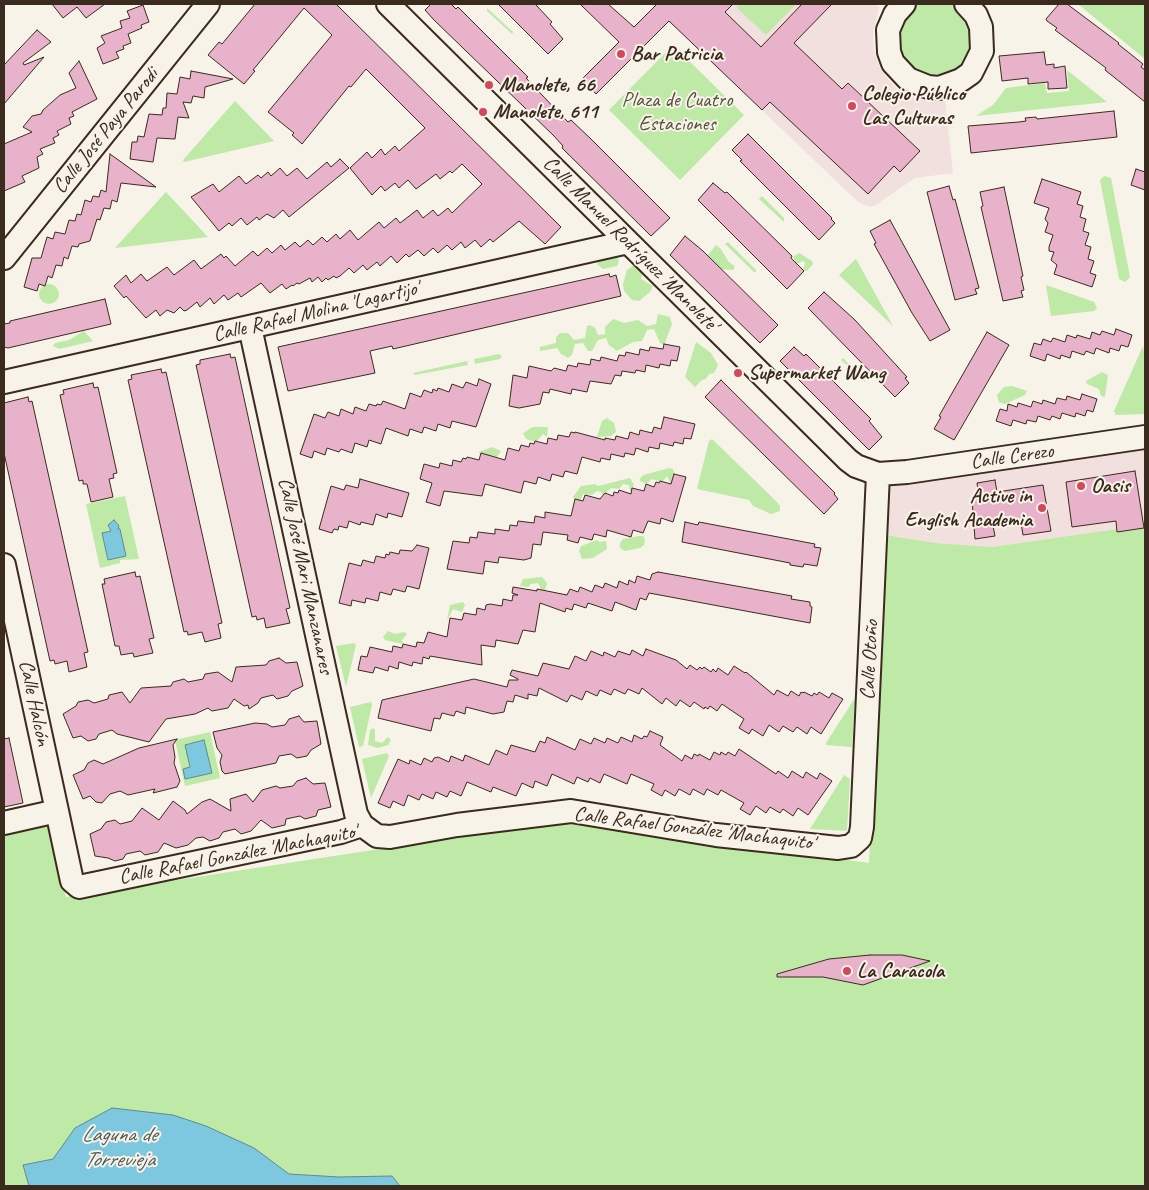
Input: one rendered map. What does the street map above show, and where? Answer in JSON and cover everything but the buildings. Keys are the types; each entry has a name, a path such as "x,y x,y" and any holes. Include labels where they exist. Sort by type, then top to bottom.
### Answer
{"street":[{"name":"Calle José Paya Parodi","path":"4,258 208,4"},
{"name":"Calle Manuel Rodríguez 'Manolete'","path":"388,4 848,460 878,474"},
{"path":"900,5 888,30 889,52 893,63 908,79 928,88 939,88 961,80 971,73 982,51 981,27 976,15 966,4"},
{"name":"Calle Rafael Molina 'Lagartijo'","path":"4,382 628,242"},
{"name":"Calle José Mari Manzanares","path":"250,327 356,814 362,825"},
{"name":"Calle Cerezo","path":"878,474 923,470 1145,438"},
{"name":"Calle Otoño","path":"855,843 860,838 862,827 878,474"},
{"name":"Calle Halcón","path":"4,565 57,811"},
{"path":"4,823 57,811"},
{"name":"Calle Rafael González 'Machaquito'","path":"57,811 72,881 79,887 342,832 362,825 378,836 390,837 457,825 571,811 716,834 838,848 851,846 855,843"}],"shaded area":[{"name":"Colegio Público Las Culturas","path":"651,4 875,4 879,7 873,35 874,50 878,64 886,77 896,88 909,96 923,100 945,100 953,173 915,178 874,206 858,202"},
{"path":"1145,446 1145,525 992,547 936,543 885,535 890,485"}],"green space":[{"path":"935,1 950,4 967,18 971,25 974,40 971,55 957,72 950,76 935,79 920,76 903,62 899,55 896,40 899,25 913,8 920,4"},
{"path":"740,4 796,4 766,35 736,7"},
{"path":"1145,4 1145,59 1079,5"},
{"path":"487,8 513,32 512,34 487,11"},
{"name":"Plaza de Cuatro Estaciones","path":"673,45 744,115 680,180 609,110"},
{"path":"1067,70 1107,102 976,116 993,105 1006,88 1045,83 1047,93 1069,91"},
{"path":"235,101 274,141 184,162 183,160"},
{"path":"1104,176 1111,178 1130,277 1125,282 1119,279 1100,180"},
{"path":"166,192 208,237 115,248"},
{"path":"762,196 784,218 784,222 759,199"},
{"path":"728,242 756,270 756,272 725,244"},
{"path":"716,245 735,267 733,270 719,269 709,258 708,255"},
{"path":"799,253 812,261 813,264 807,271 803,270 805,263 803,261 796,264 793,257"},
{"path":"611,256 617,257 619,261 617,266 603,269 597,264 599,260"},
{"path":"856,259 893,326 839,275"},
{"path":"634,265 641,266 643,271 641,279 653,286 650,292 639,301 632,300 624,291 623,284 627,270"},
{"path":"49,284 56,287 59,294 56,301 49,304 42,301 39,294 42,287"},
{"path":"1046,285 1094,302 1097,308 1094,311 1051,316"},
{"path":"658,314 670,317 672,324 664,345 660,343 654,329 647,330 642,341 633,342 617,351 609,345 606,338 598,340 592,351 588,351 583,343 575,344 572,355 568,358 561,354 557,348 540,351 540,347 556,343 556,337 560,333 568,333 574,340 585,338 587,326 590,325 595,328 598,335 605,334 605,327 613,319 624,323 638,320 647,326 656,324"},
{"path":"84,331 93,341 59,349 53,346 55,343 69,340"},
{"path":"696,342 711,353 718,365 714,373 709,374 706,379 702,380 695,387 685,377"},
{"path":"1143,346 1145,359 1145,414 1116,415 1114,411"},
{"path":"499,354 502,356 500,359 475,364 474,359"},
{"path":"843,358 865,380 865,382 841,360"},
{"path":"467,361 468,365 415,375 413,373"},
{"path":"1102,372 1108,375 1105,397 1101,396 1099,389 1087,384 1086,381"},
{"path":"1012,386 1027,391 1025,395 1005,404 999,402 997,395 1004,387"},
{"path":"607,418 614,423 616,432 611,436 597,437 602,421"},
{"path":"533,427 548,427 547,437 543,434 536,442 526,439 523,433"},
{"path":"712,439 776,501 780,506 780,511 771,514 753,506 749,500 697,489 709,441"},
{"path":"492,447 501,451 497,457 480,454 479,452"},
{"path":"669,468 673,469 674,474 671,485 667,476 662,482 652,479 646,484 639,480 643,475"},
{"path":"630,478 634,485 630,492 629,485 623,484 619,489 611,488 603,496 601,492 597,491 592,495 583,494 580,501 575,501 573,497 581,486 595,484 598,486"},
{"path":"125,496 139,559 120,560 120,563 100,568 86,504"},
{"path":"1145,525 1145,1186 4,1186 4,834 47,824 66,897 569,820 869,863 885,535 936,543 992,547"},
{"path":"643,536 645,539 644,545 640,548 625,551 620,548 620,543 623,539"},
{"path":"597,540 600,542 606,541 607,549 593,558 582,559 579,551 581,546"},
{"path":"542,577 547,583 545,592 542,591 538,583 531,584 528,587 520,586 523,579"},
{"path":"463,602 465,605 462,612 453,609 447,621 450,605"},
{"path":"388,631 395,634 404,632 407,634 402,640 403,644 385,640 383,637"},
{"path":"354,643 356,645 346,687 336,646"},
{"path":"855,698 852,747 826,745 826,743"},
{"path":"371,702 372,705 363,746 359,747 350,707"},
{"path":"373,728 375,730 375,741 382,743 388,737 391,740 388,745 378,748 368,745 370,730"},
{"path":"210,732 220,778 185,786 175,740"},
{"path":"387,753 389,756 371,798 362,759"},
{"path":"844,775 850,779 847,831 810,829"}],"water":[{"path":"114,520 119,526 118,529 120,529 126,556 108,560 102,533 111,531 108,525"},
{"path":"204,740 212,773 185,779 183,769 190,767 185,745"},
{"name":"Laguna de Torrevieja","path":"112,1108 173,1115 206,1126 254,1148 289,1174 339,1177 392,1176 400,1186 29,1186 23,1165 53,1159 75,1128"}],"place":[{"name":"Bar Patricia","path":"621,54"},
{"name":"Manolete, 66","path":"489,85"},
{"name":"Colegio Público Las Culturas","path":"852,106"},
{"name":"Manolete, 611","path":"483,112"},
{"name":"Supermarket Wang","path":"738,373"},
{"name":"Oasis","path":"1081,486"},
{"name":"Active in English Academia","path":"1042,508"},
{"name":"La Caracola","path":"847,971"}]}
